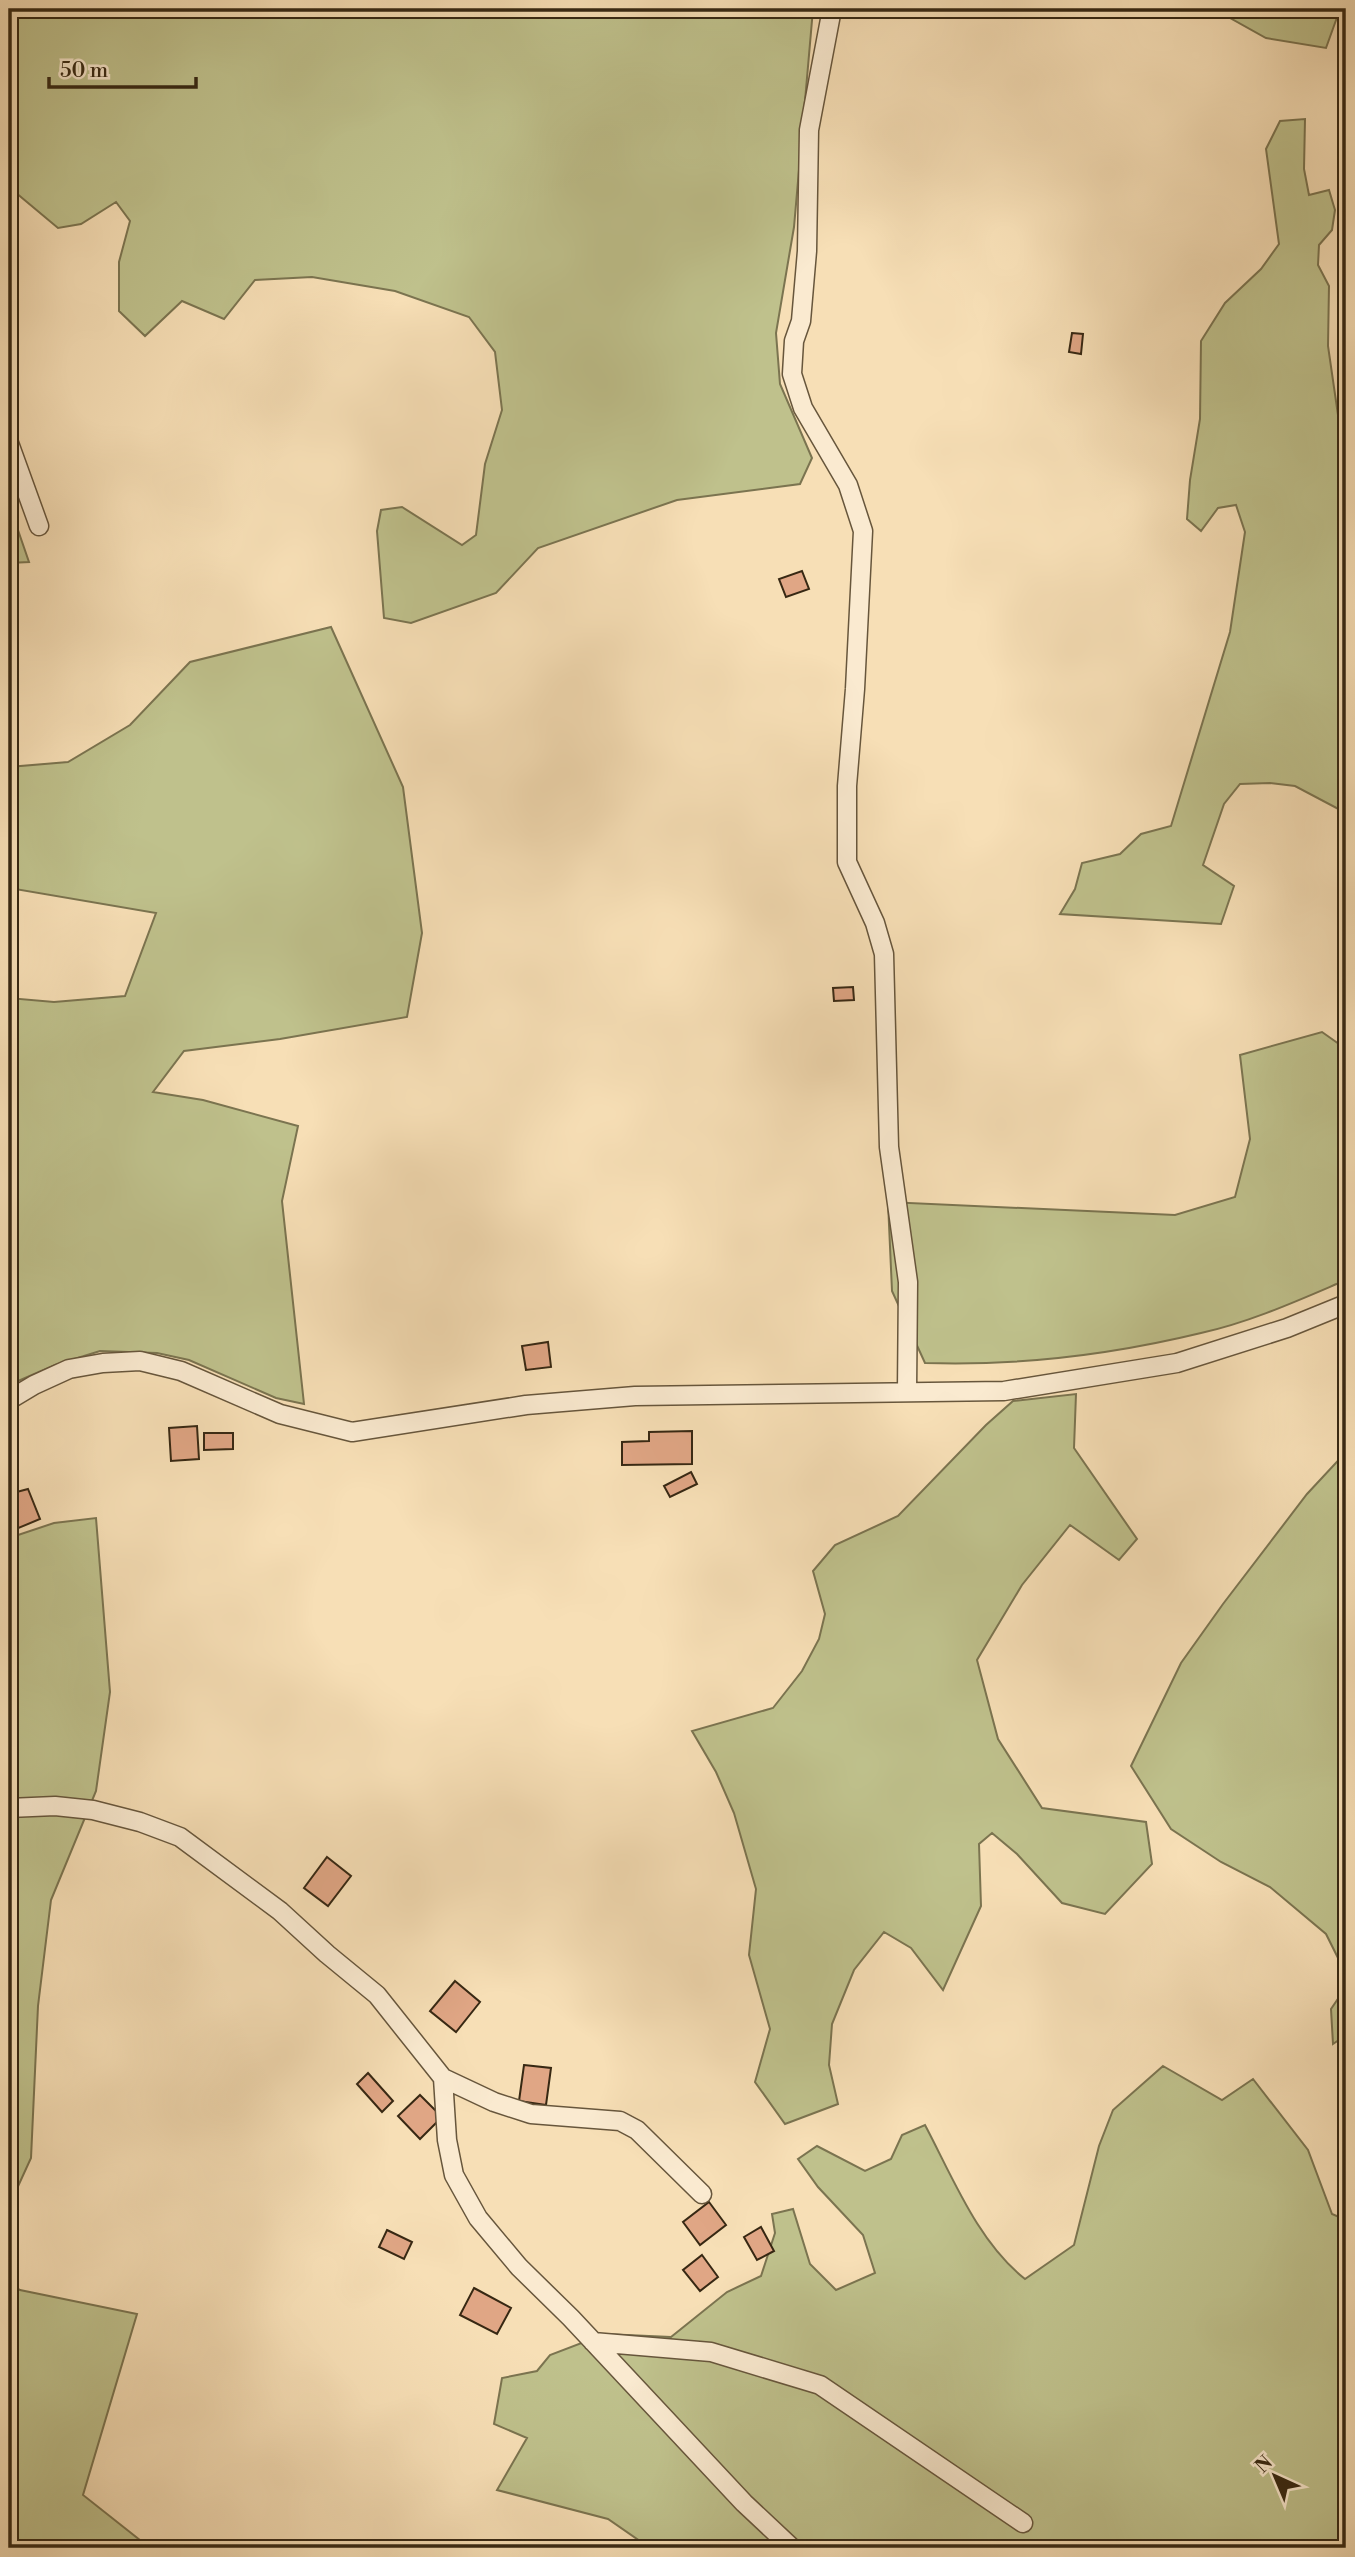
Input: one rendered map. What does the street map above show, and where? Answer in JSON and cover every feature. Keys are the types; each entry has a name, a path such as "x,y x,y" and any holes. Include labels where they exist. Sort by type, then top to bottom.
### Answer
{"street":[{"path":"832,9 809,130 807,250 801,321 794,341 792,374 803,408 848,485 863,531 847,786 847,862 874,923 884,954 889,1147 908,1282 907,1391"},
{"path":"9,443 40,526"},
{"path":"9,1400 69,1369 103,1363 140,1362 181,1371 280,1415 352,1432 526,1405 635,1396 1004,1391 1177,1363 1287,1328 1346,1304"},
{"path":"9,1808 55,1806 93,1810 140,1822 180,1837 280,1911 377,1995 443,2078 494,2102 531,2113 620,2121 637,2130 702,2193"},
{"path":"443,2078 447,2140 454,2175 478,2218 507,2253 744,2503 792,2548"},
{"path":"593,2342 711,2352 820,2385 1023,2523"}],"green space":[{"path":"9,9 813,9 794,227 776,333 780,384 812,458 800,484 677,500 538,548 496,593 411,623 384,618 377,531 381,510 402,507 462,545 476,535 485,464 502,410 495,352 469,317 395,291 312,277 255,280 224,319 182,301 145,336 119,311 119,262 130,221 116,202 81,224 58,228 9,187"},
{"path":"1214,9 1340,9 1326,48 1266,38"},
{"path":"1305,119 1304,169 1309,195 1329,190 1335,210 1332,230 1319,245 1318,265 1329,286 1328,346 1346,470 1346,813 1295,786 1240,784 1224,804 1203,865 1234,886 1221,924 1060,914 1075,889 1082,863 1120,854 1141,834 1171,826 1230,632 1245,532 1236,505 1218,508 1201,531 1187,519 1200,419 1201,341 1225,303 1261,269 1279,244 1266,149 1280,121"},
{"path":"9,504 29,562 9,563"},
{"path":"331,627 403,787 422,933 407,1017 280,1039 184,1051 153,1092 203,1100 298,1126 282,1201 304,1404 276,1398 189,1360 157,1353 100,1351 55,1365 9,1385 9,998 54,1002 125,996 156,913 9,888 9,767 68,762 130,725 190,662"},
{"path":"1322,1032 1346,1049 1346,1280 1238,1323 1167,1341 1029,1361 925,1363 892,1291 888,1202 1175,1215 1235,1197 1250,1139 1240,1055"},
{"path":"1076,1394 1074,1448 1137,1539 1119,1560 1070,1525 1022,1585 977,1660 998,1739 1042,1808 1146,1822 1152,1864 1105,1914 1062,1903 1017,1854 992,1833 979,1844 981,1906 943,1990 911,1948 884,1932 854,1970 832,2024 829,2065 838,2104 785,2124 755,2082 770,2029 749,1955 756,1889 734,1813 716,1772 692,1731 773,1708 802,1671 819,1639 825,1614 813,1571 835,1545 898,1516 986,1425 1013,1401"},
{"path":"1346,1452 1346,1974 1326,1934 1270,1887 1221,1862 1171,1829 1131,1766 1181,1663 1307,1494"},
{"path":"96,1518 110,1692 96,1791 51,1900 38,2006 31,2158 9,2206 9,1538 54,1523"},
{"path":"1346,1987 1346,2035 1333,2044 1331,2009"},
{"path":"1163,2066 1222,2100 1253,2079 1308,2150 1332,2214 1346,2220 1346,2548 650,2548 608,2519 497,2490 527,2438 494,2424 502,2378 537,2371 550,2355 605,2334 671,2337 727,2292 761,2276 775,2233 772,2214 793,2209 810,2264 836,2290 875,2273 863,2235 818,2187 798,2159 817,2146 865,2171 891,2159 902,2135 925,2125 980,2228 1008,2264 1025,2279 1074,2245 1099,2146 1113,2110"},
{"path":"9,2283 20,2290 137,2314 83,2495 150,2548 9,2548"}],"building":[{"path":"1072,333 1083,334 1081,354 1069,352"},
{"path":"802,571 809,589 786,597 779,579"},
{"path":"853,987 854,1000 834,1001 833,988"},
{"path":"548,1342 551,1367 526,1370 522,1346"},
{"path":"197,1426 199,1459 171,1461 169,1428"},
{"path":"692,1431 692,1464 622,1465 622,1442 649,1441 649,1432"},
{"path":"204,1433 233,1433 233,1449 204,1450"},
{"path":"691,1472 697,1484 670,1497 664,1486"},
{"path":"28,1489 40,1519 16,1529 9,1512 9,1494"},
{"path":"327,1857 351,1876 328,1906 304,1888"},
{"path":"455,1981 480,2002 456,2032 430,2011"},
{"path":"524,2065 551,2068 546,2105 519,2101"},
{"path":"368,2073 393,2101 382,2112 357,2084"},
{"path":"420,2095 442,2117 420,2139 398,2116"},
{"path":"709,2202 726,2225 700,2245 683,2222"},
{"path":"761,2227 774,2251 757,2260 744,2237"},
{"path":"387,2230 412,2242 404,2259 379,2247"},
{"path":"702,2255 718,2277 700,2291 683,2270"},
{"path":"474,2288 511,2308 497,2334 460,2315"}]}
